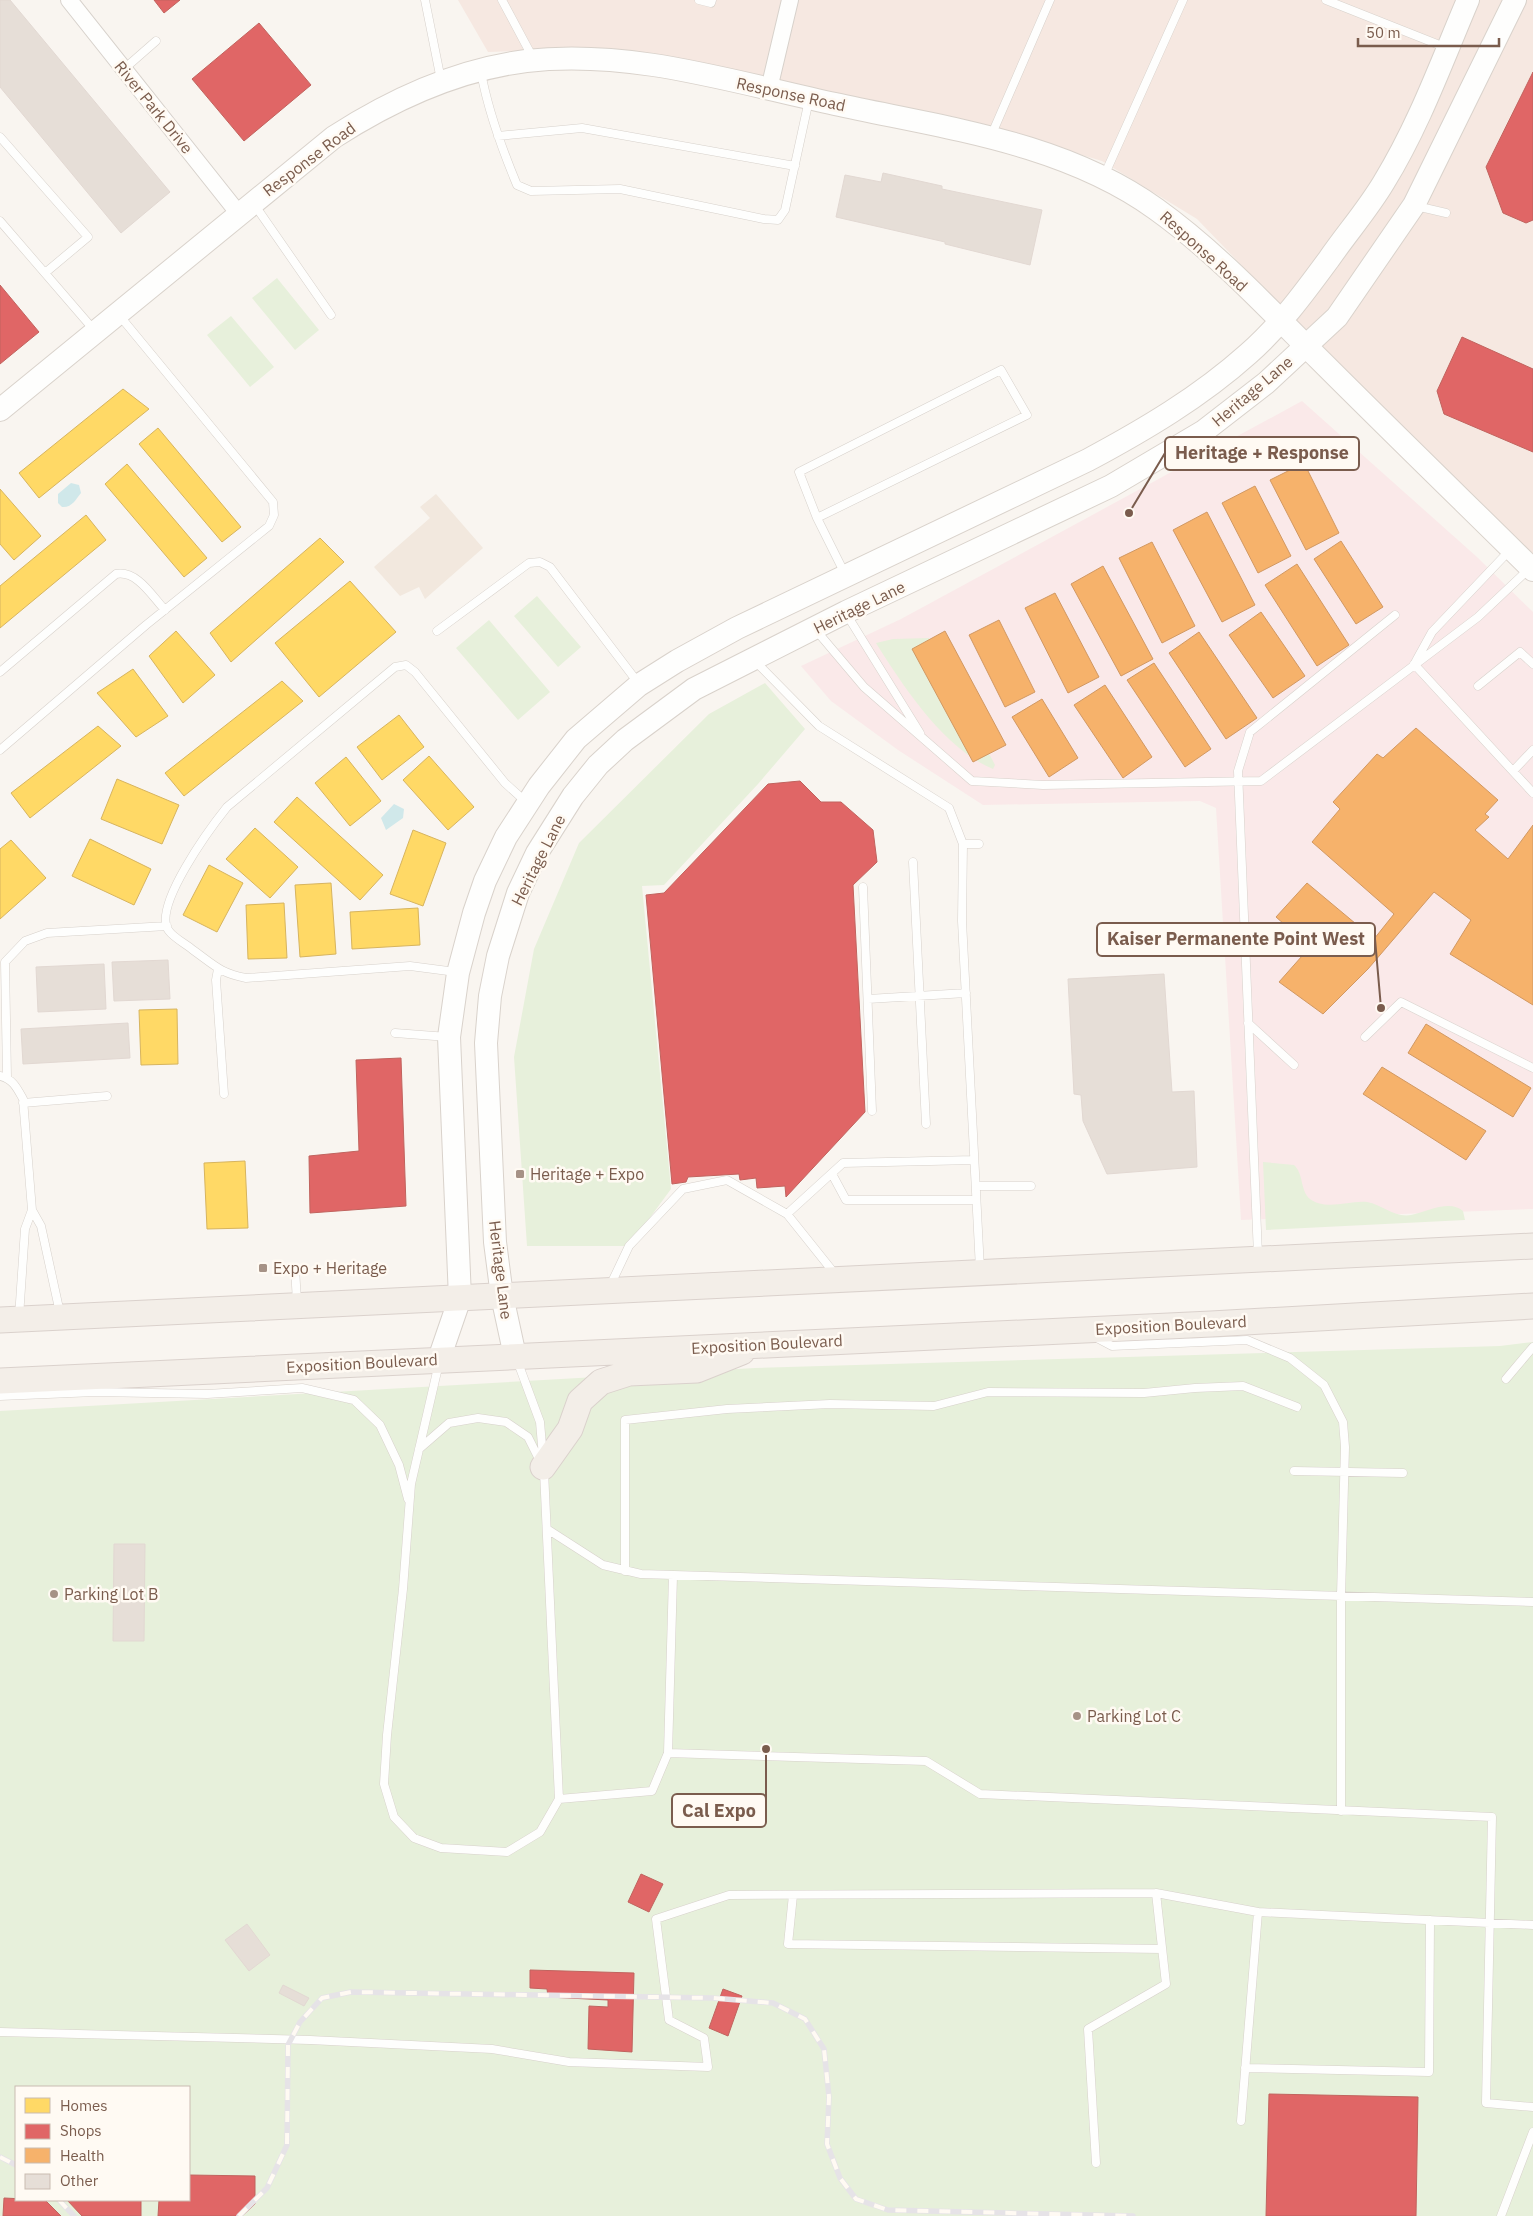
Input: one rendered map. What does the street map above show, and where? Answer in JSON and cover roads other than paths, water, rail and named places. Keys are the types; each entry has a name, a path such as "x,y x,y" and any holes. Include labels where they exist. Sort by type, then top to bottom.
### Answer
{"main road":[{"name":"Heritage Lane","path":"440,1359 460,1298 450,1037 458,973 471,922 485,880 506,837 528,803 576,739 639,685 677,660 736,628 1088,460 1138,433 1185,403 1247,355 1281,321 1306,291 1384,183 1408,139 1468,0"},
{"name":"Heritage Lane","path":"515,1356 502,1296 495,1242 486,1043 490,996 498,956 518,893 537,853 564,808 598,764 625,740 694,690 752,658 846,612 1103,490 1155,462 1204,431 1266,383 1338,317 1414,205 1515,0"},
{"name":"Response Road","path":"0,410 334,137 371,113 411,93 480,70 535,61 598,58 642,62 1019,145 1062,159 1104,178 1155,208 1191,236 1281,321 1532,568"},
{"path":"10,1319 607,1292 1533,1246"},
{"name":"Exposition Boulevard","path":"0,1381 1080,1330 1533,1306"},
{"path":"543,1467 570,1429 580,1401 601,1382 629,1373 697,1370 763,1344"}],"street":[{"name":"River Park Drive","path":"69,0 124,69 246,208"},
{"path":"769,89 790,0"}],"lane":[{"path":"425,0 442,82"},
{"path":"502,0 535,61"},
{"path":"698,0 711,3 712,0"},
{"path":"990,138 1050,0"},
{"path":"1104,178 1183,0"},
{"path":"1326,0 1448,48"},
{"path":"124,69 156,41"},
{"path":"480,70 498,136 517,185 531,191 620,189 764,219 778,220 785,210 810,98"},
{"path":"498,136 582,128 794,166"},
{"path":"0,138 88,237 45,273"},
{"path":"1414,205 1446,213"},
{"path":"246,208 331,315"},
{"path":"0,221 96,331"},
{"path":"0,750 165,610 269,526 274,515 273,502 118,313"},
{"path":"817,518 1027,416 1001,370 799,472 817,518 846,576"},
{"path":"1414,664 1432,632 1511,548"},
{"path":"437,630 529,563 540,562 550,567 639,685"},
{"path":"814,628 864,688 972,781 1043,785 1261,781 1478,617 1532,568"},
{"path":"0,672 116,574 125,572 133,575 165,610"},
{"path":"846,612 923,739"},
{"path":"1258,1260 1237,782 1250,732 1395,615"},
{"path":"1478,686 1520,652 1533,664"},
{"path":"752,658 819,726 949,808 963,844 962,921 980,1273"},
{"path":"1414,664 1533,793"},
{"path":"458,973 410,966 246,978 225,974 168,931 164,917 167,902 207,832 227,807 395,667 406,665 416,672 505,783 528,803"},
{"path":"1513,771 1533,750"},
{"path":"963,844 979,844"},
{"path":"913,862 926,1124"},
{"path":"862,887 872,1111"},
{"path":"60,1317 41,1226 32,1210 23,1103 14,1084 3,1077 5,962 24,942 47,932 167,926"},
{"path":"218,969 216,980 224,1094"},
{"path":"868,999 966,993"},
{"path":"1365,1037 1401,1002 1533,1068"},
{"path":"1248,1024 1294,1065"},
{"path":"395,1033 450,1037"},
{"path":"23,1103 107,1096"},
{"path":"788,1214 843,1163 974,1160"},
{"path":"832,1174 846,1200 976,1200"},
{"path":"607,1292 629,1246 683,1189 727,1180 788,1214 840,1280"},
{"path":"976,1186 1031,1186"},
{"path":"10,1319 24,1281 25,1228 32,1210"},
{"path":"295,1268 297,1306"},
{"path":"1080,1330 1112,1346 1247,1340 1290,1358 1324,1385 1343,1422 1345,1447 1341,1596 1341,1811"},
{"path":"1506,1379 1533,1347"},
{"path":"440,1359 411,1484 384,1784 394,1818 414,1838 441,1848 507,1852 540,1832 559,1799 547,1529 540,1422 515,1356"},
{"path":"625,1571 625,1420 727,1408 822,1404 934,1406 988,1392 1144,1393 1243,1386 1296,1406"},
{"path":"0,1396 95,1392 207,1394 302,1388 354,1400 380,1425 399,1465 410,1506"},
{"path":"419,1449 449,1423 478,1418 506,1422 528,1438 543,1467"},
{"path":"1294,1471 1403,1473"},
{"path":"547,1529 603,1565 641,1574 1533,1602"},
{"path":"559,1799 652,1791 668,1753 673,1576"},
{"path":"668,1753 926,1761 980,1794 1492,1818 1486,2103 1533,2107"},
{"path":"0,2032 310,2040 492,2049 569,2062 708,2066 704,2038 669,2020 656,1919 730,1895 1156,1893 1258,1912 1533,1925"},
{"path":"1096,2163 1088,2029 1166,1984 1156,1893"},
{"path":"793,1894 788,1944 1162,1949"},
{"path":"1241,2121 1258,1912"},
{"path":"1246,2068 1429,2072 1430,1920"},
{"path":"1500,2216 1533,2132"}],"water":[{"path":"71,483 79,485 81,493 71,505 62,507 58,503 58,494"},
{"path":"394,804 404,809 403,818 386,830 381,818"}],"railway":[{"path":"239,2216 267,2188 287,2145 288,2045 300,2022 322,1998 351,1992 713,1998 773,2003 805,2019 824,2049 829,2097 827,2144 840,2178 856,2199 888,2210 1133,2216"},
{"path":"0,2157 15,2164"},
{"path":"60,2201 74,2216"}],"place":[{"name":"Heritage + Response","path":"1129,513"},
{"name":"Kaiser Permanente Point West","path":"1381,1008"},
{"name":"Heritage + Expo","path":"520,1174"},
{"name":"Expo + Heritage","path":"263,1268"},
{"name":"Parking Lot B","path":"54,1594"},
{"name":"Parking Lot C","path":"1077,1716"},
{"name":"Cal Expo","path":"766,1749"}]}
